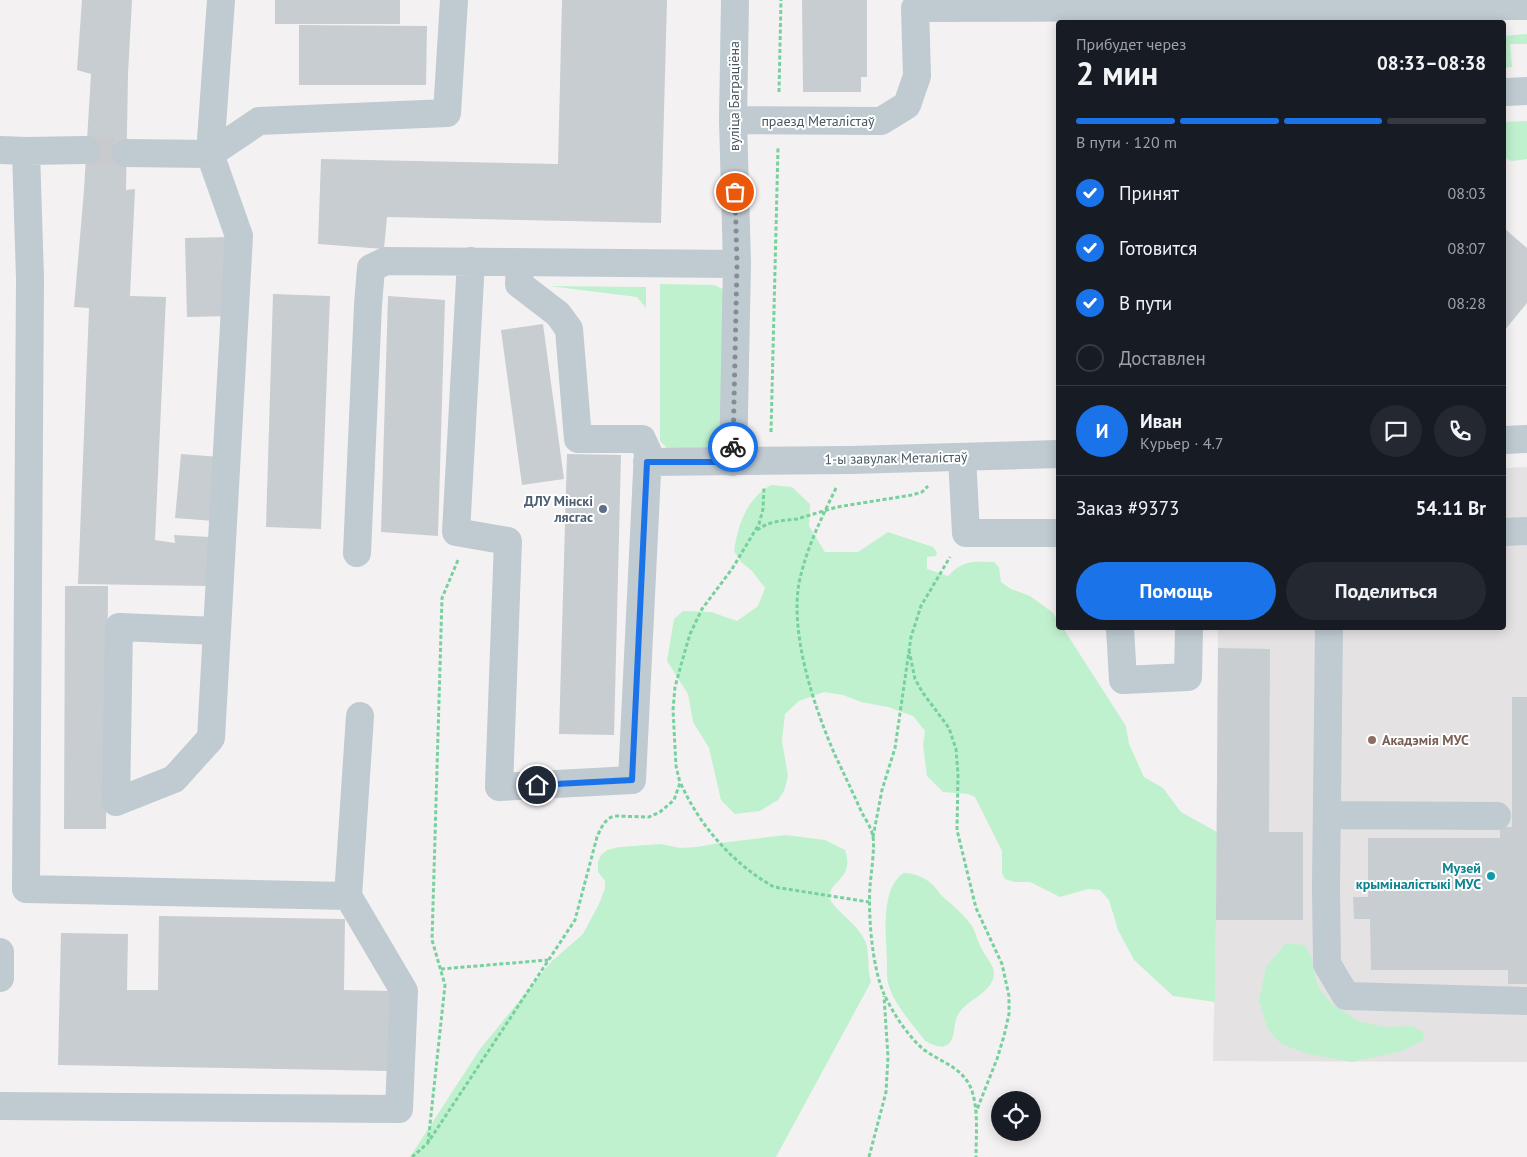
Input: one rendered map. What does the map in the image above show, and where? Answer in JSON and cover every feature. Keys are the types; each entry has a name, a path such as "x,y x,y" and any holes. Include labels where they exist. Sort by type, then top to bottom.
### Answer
{"lane":[{"path":"217,631 119,627 116,802 174,779 211,738 217,631 239,236 210,154 221,0"},
{"path":"126,153 210,154 258,121 448,113 454,0"},
{"name":"вуліца Баграціёна","path":"732,462 737,264 733,120 735,0"},
{"name":"праезд Металістаў","path":"733,120 881,121 908,105 916,76 915,4 1525,4"},
{"path":"86,150 13,151 30,278 26,889 348,896"},
{"path":"357,553 371,268 386,261 737,264"},
{"path":"471,261 456,532 508,541 499,787 632,780 648,452 642,439 578,439 569,329 558,314 519,284 520,263"},
{"path":"1506,440 1527,439"},
{"name":"1-ы завулак Металістаў","path":"647,462 850,460 1056,454"},
{"path":"951,457 966,534 1056,533"},
{"path":"1506,532 1527,532"},
{"path":"1120,630 1122,680 1188,677 1189,630"},
{"path":"1329,630 1327,964 1346,996 1527,1001"},
{"path":"0,1106 399,1109 404,991 348,896 360,716"},
{"path":"1327,816 1497,816"},
{"path":"0,952 0,978"}],"path":[{"path":"781,0 768,460 763,510 755,532 732,569 702,609 690,634 675,688 673,710 676,766 680,784 700,820 731,854 762,880 774,887 869,902"},
{"path":"755,532 767,524 779,521 797,519 825,510 922,492 951,457"},
{"path":"850,460 825,510 805,560 799,585 796,622 811,689 834,751 874,837"},
{"path":"427,1144 445,985 432,940 442,598 469,534"},
{"path":"869,1157 886,1092 888,1057 884,993 874,950 869,902 874,837 882,790 895,748 909,650 921,606 966,534"},
{"path":"909,650 916,679 949,728 956,749 958,774 957,830 976,908 1002,964 1009,996 1009,1014 1004,1036 975,1115"},
{"path":"412,1157 427,1144 575,920 602,826 610,817 649,817 660,812 674,800 680,784"},
{"path":"441,969 548,960"},
{"path":"884,993 904,1028 923,1049 948,1062 966,1079 973,1096 976,1157"}],"shaded area":[{"name":"Акадэмія МУС","path":"1527,467 1527,1062 1213,1061 1218,630 1506,630 1506,468"}],"green space":[{"path":"1527,34 1527,44 1510,44 1512,67 1506,68 1506,36"},
{"path":"1527,121 1527,159 1512,161 1506,159 1506,122"},
{"path":"660,284 714,285 723,289 724,449 669,450 660,441"},
{"path":"549,286 646,287 646,308 637,297"},
{"path":"771,485 792,487 810,504 809,526 825,552 858,552 888,532 933,547 937,552 936,556 927,557 927,569 948,576 964,564 994,562 999,567 1001,582 1011,589 1030,596 1052,612 1056,618 1056,630 1064,630 1126,726 1129,744 1144,777 1163,788 1181,812 1217,832 1215,1002 1173,996 1134,960 1118,930 1109,900 1100,890 1088,889 1060,897 1030,882 1014,882 1005,879 1002,873 1002,851 975,797 968,794 943,792 927,776 923,745 925,731 913,716 888,707 824,692 799,701 785,714 782,741 788,776 784,791 778,800 760,811 735,814 721,800 709,748 693,722 688,694 667,661 674,619 683,611 711,612 737,621 758,606 765,588 752,571 741,562 734,551 741,522 749,505 762,491"},
{"path":"786,835 825,840 845,850 847,867 845,873 833,887 829,898 863,936 867,948 871,982 776,1157 410,1157 480,1049 552,961 583,934 605,888 605,881 598,872 598,862 601,855 607,850 619,847 661,844 680,848 697,847"},
{"path":"904,873 917,875 929,881 965,918 972,926 994,972 992,982 988,988 960,1011 952,1040 944,1046 936,1046 925,1041 900,1008 888,983 886,913 891,889 896,880"},
{"path":"1286,943 1305,945 1311,956 1318,987 1332,1004 1358,1021 1384,1027 1412,1026 1423,1032 1424,1040 1402,1051 1352,1062 1308,1054 1281,1044 1267,1028 1259,1000 1266,967"}],"building":[{"path":"82,0 132,0 128,74 126,190 135,189 130,296 166,297 155,540 175,543 174,535 210,537 209,586 78,584 89,308 74,307 91,74 77,70"},
{"path":"275,0 400,0 400,24 275,24"},
{"path":"562,0 667,0 661,223 387,217 384,249 318,244 321,159 558,164"},
{"path":"802,0 867,0 867,77 861,77 861,92 803,92"},
{"path":"299,25 427,26 426,85 299,85"},
{"path":"1506,230 1527,248 1527,303 1506,329"},
{"path":"230,237 232,316 187,317 185,238"},
{"path":"273,294 330,296 321,529 266,527"},
{"path":"388,296 445,300 438,536 381,532"},
{"path":"543,324 564,479 522,485 501,330"},
{"path":"181,454 220,457 214,521 175,518"},
{"path":"567,454 621,455 614,735 559,734"},
{"path":"65,586 108,586 106,829 64,829"},
{"path":"1218,648 1270,649 1269,832 1303,832 1303,920 1216,920"},
{"path":"1512,697 1527,697 1527,984 1508,984 1508,970 1371,970 1370,919 1354,919 1353,897 1368,897 1368,838 1500,838 1500,827 1512,827"},
{"path":"159,916 345,919 344,990 391,991 389,1071 58,1065 61,933 128,934 127,990 158,990"}],"tunnel":[{"path":"86,150 126,153"}],"way so far":[{"path":"733,447 737,264 735,192"}],"place":[{"name":"ДЛУ Мінскі лясгас","path":"603,509"},
{"name":"Акадэмія МУС","path":"1372,740"},
{"name":"Музей крыміналістыкі МУС","path":"1491,876"}],"route":[{"path":"537,785 632,780 647,462 732,462 733,447"}]}
